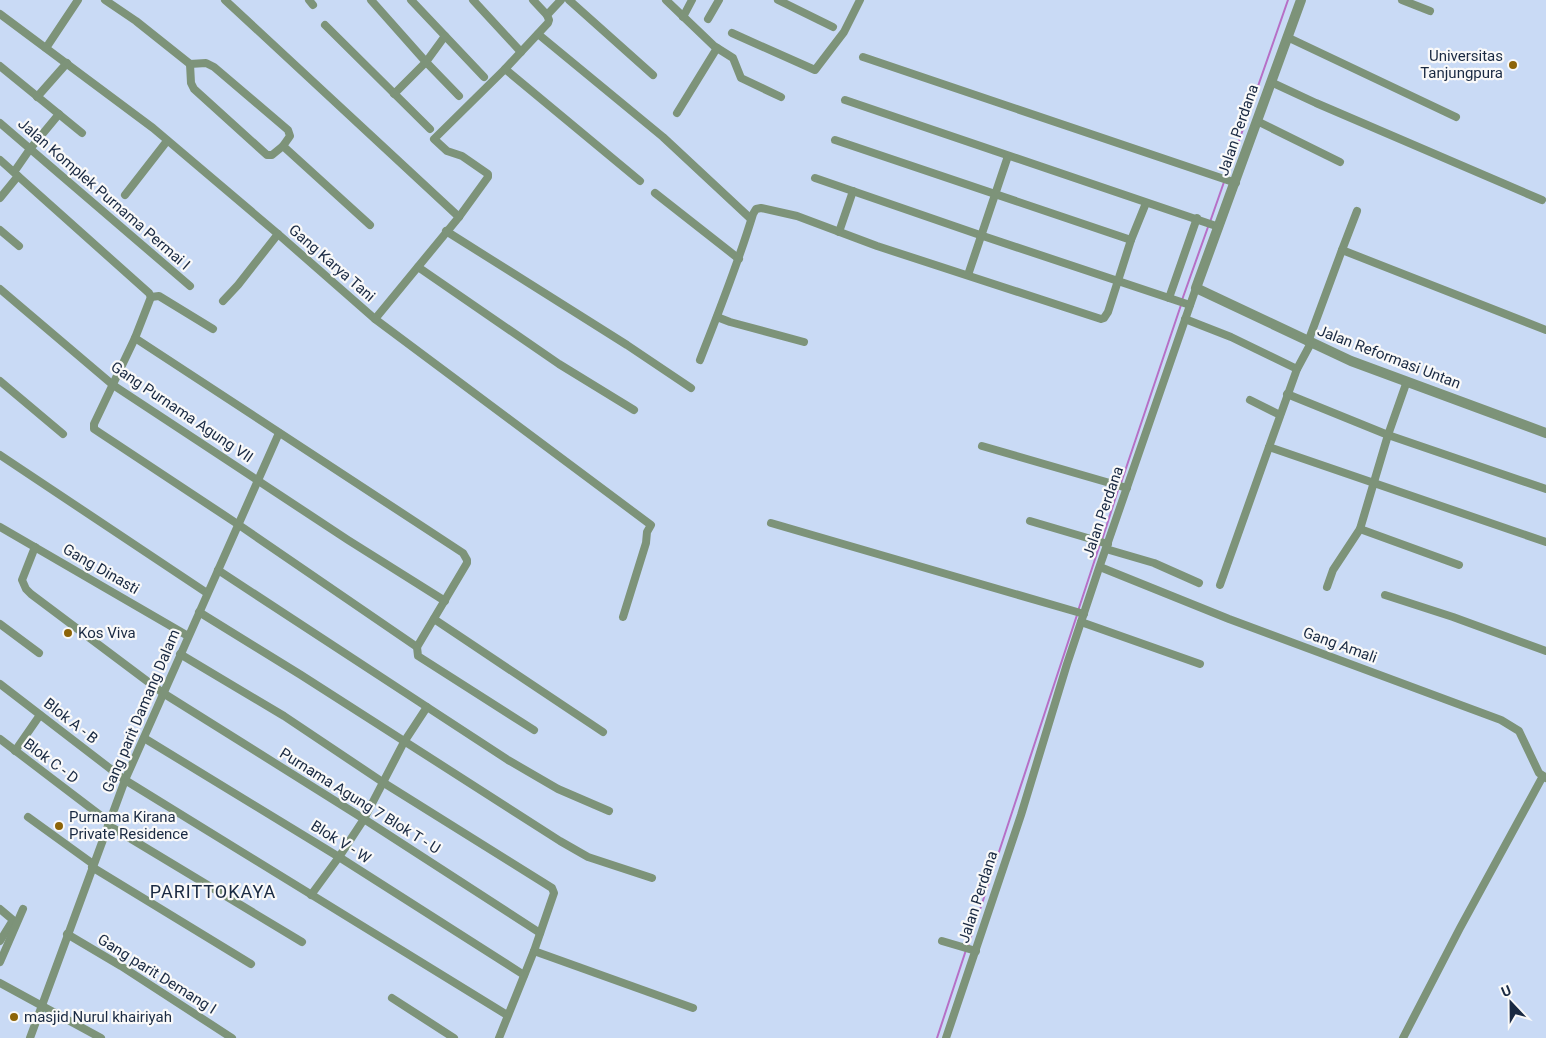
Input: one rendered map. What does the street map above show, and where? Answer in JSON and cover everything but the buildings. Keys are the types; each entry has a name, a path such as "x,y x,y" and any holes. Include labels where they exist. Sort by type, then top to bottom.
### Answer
{"street":[{"path":"46,48 78,0"},
{"path":"105,0 190,64 206,63 214,66 288,130 290,136 283,146 272,156 268,155 194,89 191,83 190,64"},
{"path":"226,0 459,217"},
{"path":"372,0 426,62 459,96"},
{"path":"411,0 484,77"},
{"path":"473,0 521,52"},
{"path":"375,319 459,217 481,189 488,176 462,156 447,151 434,139 549,22 534,0"},
{"path":"546,15 561,0"},
{"path":"569,0 653,75"},
{"path":"666,0 717,48 733,58 741,78 781,97"},
{"path":"683,16 692,0"},
{"path":"708,19 719,0"},
{"path":"778,0 833,27"},
{"path":"732,33 814,70 844,32 860,0"},
{"name":"Jalan Perdana","path":"946,1038 970,948 1081,622 1080,612 1100,567 1185,319 1180,301 1196,288 1216,226 1257,122 1301,0"},
{"path":"1402,0 1430,11"},
{"name":"Gang Karya Tani","path":"0,14 132,111 375,319 651,525 647,532 646,543 623,617"},
{"path":"325,25 430,129"},
{"path":"538,34 663,136 751,219"},
{"path":"394,94 426,62 444,36"},
{"path":"1287,37 1456,117"},
{"path":"677,113 717,48"},
{"path":"863,57 1233,182"},
{"path":"37,96 67,63"},
{"path":"0,66 82,133"},
{"path":"505,68 640,181"},
{"path":"1270,82 1542,200"},
{"path":"845,100 1216,226"},
{"path":"0,198 30,149 59,114"},
{"path":"1257,122 1340,162"},
{"name":"Jalan Komplek Purnama Permai I","path":"0,123 190,286"},
{"path":"835,140 1131,240"},
{"path":"125,195 167,141"},
{"path":"283,146 370,225"},
{"path":"968,275 1008,156"},
{"path":"0,160 149,293 151,297"},
{"path":"815,178 1180,301 1198,219"},
{"path":"839,232 853,191"},
{"path":"655,193 739,259"},
{"path":"700,360 756,209 761,208 798,216 877,246 1101,319 1108,312 1131,240 1146,203"},
{"path":"1220,585 1287,394 1310,342 1357,211"},
{"path":"0,230 18,246"},
{"path":"446,231 627,345 690,388"},
{"path":"223,301 278,234"},
{"path":"1342,250 1546,330"},
{"path":"418,267 559,364 634,410"},
{"name":"Jalan Reformasi Untan","path":"1196,288 1351,361 1546,433"},
{"name":"Gang Purnama Agung VII","path":"0,289 113,385 348,540 445,601"},
{"path":"151,297 159,296 213,329"},
{"path":"151,297 135,338 94,424 94,429 239,525 417,647"},
{"path":"717,317 804,342"},
{"path":"1185,319 1230,337 1297,369"},
{"path":"135,338 463,553 468,560 467,564 417,647 418,656 534,730"},
{"path":"0,381 63,434"},
{"path":"1327,587 1333,570 1360,529 1388,435 1407,381"},
{"path":"1287,394 1388,435 1546,489"},
{"path":"1250,400 1280,415"},
{"name":"Gang parit Damang Dalam","path":"30,1038 125,780 279,433"},
{"path":"982,446 1126,487"},
{"path":"1269,447 1546,542"},
{"path":"0,456 207,593"},
{"path":"1030,521 1154,563 1199,583"},
{"path":"771,523 1080,612"},
{"name":"Gang Dinasti","path":"0,527 188,636"},
{"path":"1360,529 1459,565"},
{"name":"Purnama Agung 7 Blok T - U","path":"35,547 22,580 26,589 164,693 540,933"},
{"name":"Gang Amali","path":"1100,567 1229,619 1501,720 1519,732 1539,773 1544,777"},
{"path":"218,570 508,760 558,789 609,812"},
{"path":"1385,595 1546,650"},
{"path":"199,612 301,675 501,805 588,857 652,878"},
{"path":"434,620 603,732"},
{"path":"1081,622 1200,664"},
{"path":"0,624 39,653"},
{"path":"180,654 284,716 384,783 552,888 554,893 534,951 523,974 499,1038"},
{"name":"Blok A - B","path":"0,684 125,780 507,1015"},
{"path":"311,895 364,819 404,742 428,707"},
{"path":"15,751 40,715"},
{"name":"Blok V - W","path":"144,738 339,857 523,974"},
{"name":"Blok C - D","path":"0,739 108,823 302,942"},
{"path":"1403,1038 1460,928 1544,777"},
{"path":"28,817 93,865 251,964"},
{"path":"0,962 23,908"},
{"path":"0,909 13,920 0,941"},
{"name":"Gang parit Demang I","path":"67,934 121,966 232,1038"},
{"path":"942,941 970,948"},
{"path":"534,951 692,1008"},
{"path":"0,983 102,1038"},
{"path":"392,998 454,1038"}],"waterway":[{"path":"1226,178 1288,0"},
{"path":"1210,222 1224,182"},
{"path":"1182,300 1208,227"},
{"path":"1121,483 1181,305"},
{"path":"1102,540 1119,487"},
{"path":"1078,611 1100,544"},
{"path":"968,946 1077,615"},
{"path":"937,1038 966,950"}],"place":[{"name":"Universitas Tanjungpura","path":"1513,65"},
{"name":"Kos Viva","path":"68,633"},
{"name":"Purnama Kirana Private Residence","path":"59,826"},
{"name":"masjid Nurul khairiyah","path":"14,1017"}],"district":[{"name":"PARITTOKAYA","path":"213,891"}]}
